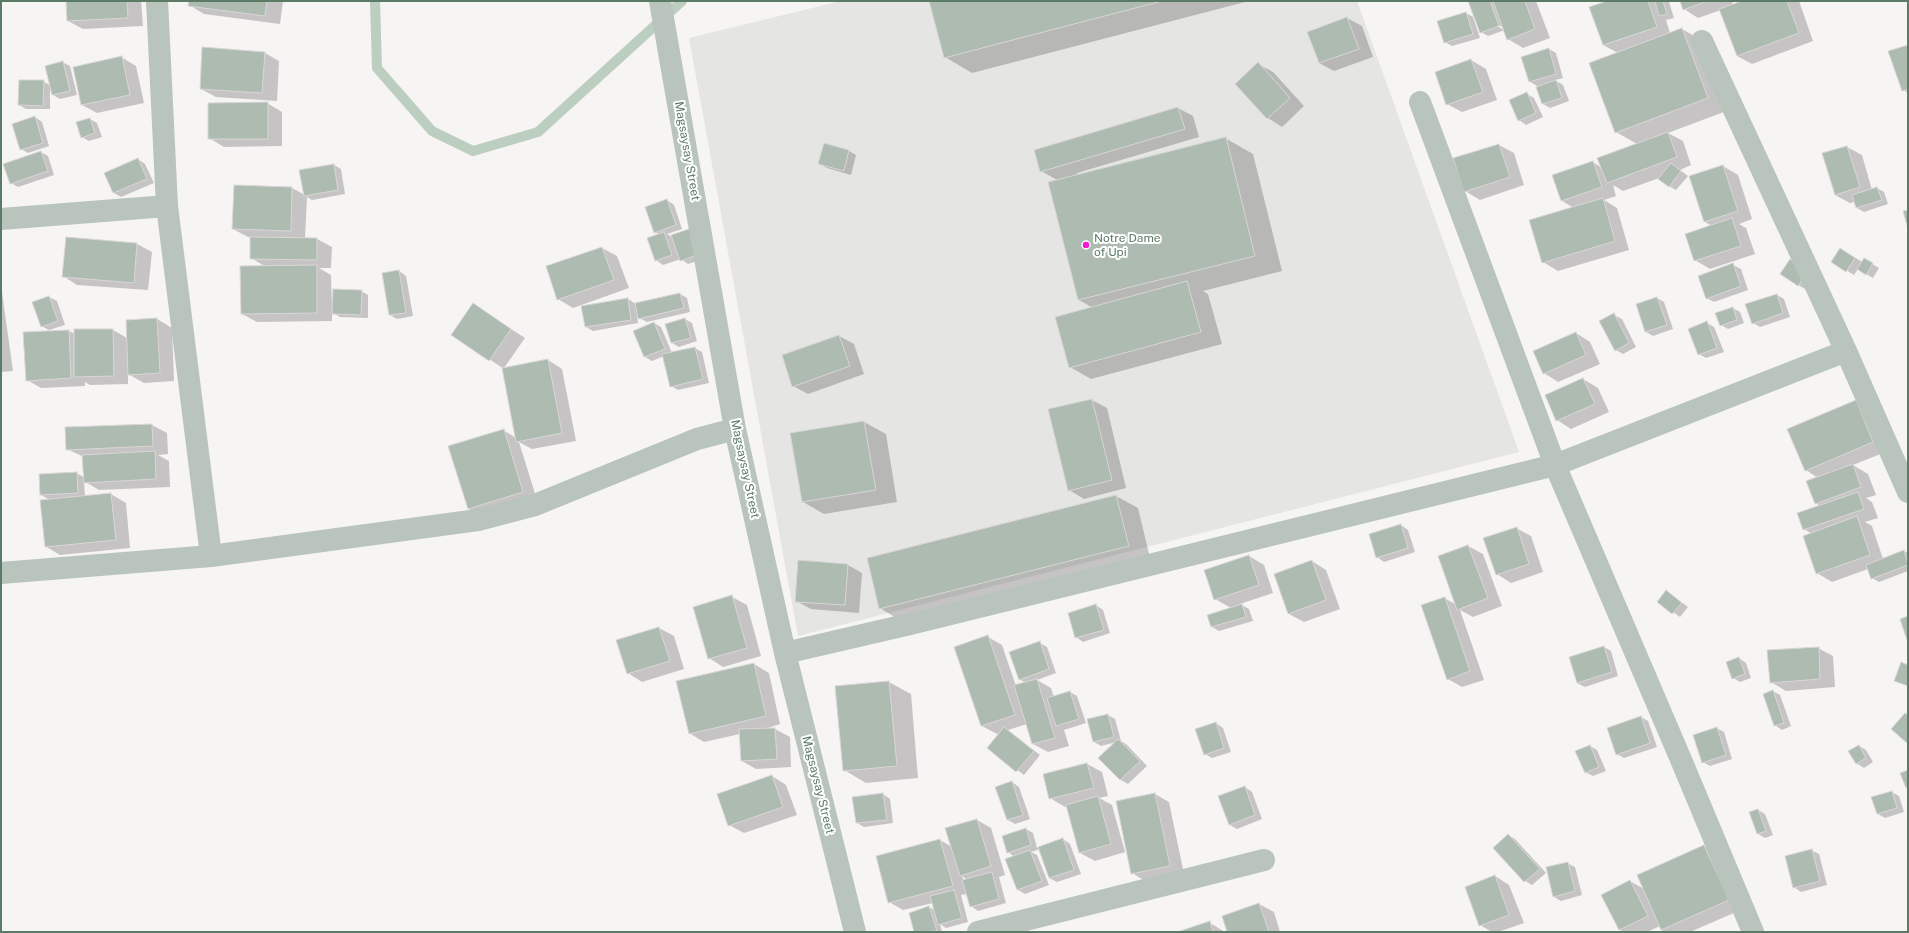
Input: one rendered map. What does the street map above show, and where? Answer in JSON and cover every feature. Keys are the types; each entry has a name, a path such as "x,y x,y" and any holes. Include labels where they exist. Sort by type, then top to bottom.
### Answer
{"street":[{"path":"157,1 167,206 211,556"},
{"name":"Magsaysay Street","path":"660,1 735,429 785,653 855,932"},
{"path":"1702,41 1846,351 1908,492"},
{"path":"1420,102 1555,465 1753,932"},
{"path":"1,219 167,206"},
{"path":"785,653 918,622 1555,465 1846,351"},
{"path":"1,573 211,556 478,520 535,505 697,439 735,429"},
{"path":"978,932 1264,860"}],"shaded area":[{"name":"Notre Dame of Upi","path":"841,1 1357,1 1519,452 798,636 689,38"}],"building":[{"path":"66,1 127,1 128,18 67,21"},
{"path":"189,1 267,1 265,16 188,6"},
{"path":"929,1 1162,1 944,58"},
{"path":"1468,1 1490,1 1499,26 1480,33"},
{"path":"1493,1 1525,1 1535,29 1507,40"},
{"path":"1607,1 1648,1 1657,27 1603,45 1589,7"},
{"path":"1655,1 1663,1 1667,14 1659,16"},
{"path":"1680,1 1707,1 1683,10"},
{"path":"1742,1 1787,1 1799,33 1737,56 1719,9"},
{"path":"1466,12 1473,34 1444,43 1437,21"},
{"path":"1347,17 1359,49 1319,63 1307,32"},
{"path":"1682,28 1708,98 1615,133 1589,63"},
{"path":"1908,45 1908,89 1902,91 1888,51"},
{"path":"202,47 265,52 262,93 200,89"},
{"path":"1549,48 1556,74 1529,82 1521,57"},
{"path":"122,56 130,95 81,105 73,67"},
{"path":"1471,59 1483,92 1446,105 1435,72"},
{"path":"63,61 70,91 52,95 45,66"},
{"path":"1258,62 1290,98 1267,119 1235,84"},
{"path":"19,80 44,80 43,106 18,105"},
{"path":"1556,80 1562,98 1542,104 1536,87"},
{"path":"1527,92 1536,113 1518,121 1509,100"},
{"path":"268,102 268,139 208,139 208,103"},
{"path":"1178,107 1185,129 1040,172 1034,150"},
{"path":"35,116 43,143 20,150 12,124"},
{"path":"90,118 95,133 81,138 76,122"},
{"path":"1668,132 1677,157 1607,183 1597,158"},
{"path":"1226,137 1255,256 1078,300 1048,182"},
{"path":"824,143 849,150 844,171 818,164"},
{"path":"1499,144 1510,177 1464,192 1453,158"},
{"path":"1847,146 1860,187 1835,195 1822,153"},
{"path":"41,151 48,171 10,184 3,164"},
{"path":"138,158 147,179 113,193 104,173"},
{"path":"1593,161 1602,187 1561,201 1552,175"},
{"path":"1671,163 1681,171 1669,187 1658,179"},
{"path":"334,164 338,190 304,196 299,170"},
{"path":"1723,165 1738,211 1704,222 1689,176"},
{"path":"234,185 292,187 291,231 232,229"},
{"path":"1877,187 1882,200 1856,208 1852,195"},
{"path":"1603,198 1615,241 1542,263 1529,220"},
{"path":"667,199 676,225 654,233 645,207"},
{"path":"1908,210 1908,229 1903,211"},
{"path":"1732,218 1741,246 1694,261 1685,234"},
{"path":"692,228 701,254 680,261 671,235"},
{"path":"664,232 672,255 655,261 647,238"},
{"path":"66,237 137,243 134,283 62,277"},
{"path":"250,237 317,238 317,260 250,259"},
{"path":"602,247 614,280 557,300 546,266"},
{"path":"1840,248 1855,258 1846,272 1831,262"},
{"path":"1864,258 1873,263 1866,275 1857,269"},
{"path":"1790,259 1808,271 1798,286 1780,274"},
{"path":"1733,263 1741,286 1706,299 1698,276"},
{"path":"317,265 317,313 241,314 240,266"},
{"path":"399,270 406,313 389,315 382,273"},
{"path":"1187,281 1201,332 1069,368 1055,317"},
{"path":"333,289 362,290 361,315 332,314"},
{"path":"680,293 684,308 638,319 635,303"},
{"path":"1777,294 1783,313 1752,324 1745,304"},
{"path":"49,296 58,321 41,327 32,302"},
{"path":"1657,297 1667,325 1645,332 1636,304"},
{"path":"628,298 631,320 585,327 581,306"},
{"path":"473,303 511,329 489,361 451,335"},
{"path":"1733,307 1737,320 1720,326 1715,313"},
{"path":"1614,313 1629,343 1615,351 1599,321"},
{"path":"157,318 160,373 128,375 126,320"},
{"path":"685,318 691,338 671,343 665,324"},
{"path":"1707,321 1717,348 1698,355 1688,329"},
{"path":"654,322 665,349 644,357 633,331"},
{"path":"74,329 113,329 114,376 74,377"},
{"path":"69,330 71,378 26,381 23,332"},
{"path":"1576,332 1586,355 1543,374 1533,351"},
{"path":"839,335 850,366 792,387 782,355"},
{"path":"695,347 703,379 670,387 662,354"},
{"path":"548,359 562,433 516,442 502,368"},
{"path":"1583,378 1595,404 1556,421 1545,395"},
{"path":"1092,399 1112,480 1068,491 1048,409"},
{"path":"1856,400 1873,442 1805,471 1787,429"},
{"path":"864,421 876,490 802,502 790,433"},
{"path":"152,424 153,446 66,450 65,427"},
{"path":"504,429 523,492 468,509 448,446"},
{"path":"155,451 156,479 84,483 82,455"},
{"path":"1853,464 1861,487 1815,504 1806,481"},
{"path":"77,472 78,493 40,495 39,474"},
{"path":"1858,492 1864,509 1803,530 1797,513"},
{"path":"111,493 116,540 45,547 40,500"},
{"path":"1116,495 1129,546 879,609 867,558"},
{"path":"1857,516 1870,555 1816,574 1803,536"},
{"path":"1401,524 1408,548 1376,558 1369,534"},
{"path":"1517,527 1529,564 1496,575 1483,538"},
{"path":"1468,545 1488,598 1457,610 1438,556"},
{"path":"1904,550 1908,565 1871,579 1866,565"},
{"path":"1249,555 1259,585 1214,600 1204,570"},
{"path":"798,560 848,564 845,605 795,602"},
{"path":"1312,560 1326,600 1288,614 1274,574"},
{"path":"1666,590 1682,603 1672,614 1657,602"},
{"path":"732,595 747,648 708,659 693,607"},
{"path":"1445,597 1470,671 1447,680 1421,605"},
{"path":"1096,604 1104,630 1075,638 1068,613"},
{"path":"1242,604 1246,617 1211,627 1207,615"},
{"path":"1908,616 1908,640 1907,640 1900,619"},
{"path":"659,627 670,661 627,674 616,640"},
{"path":"988,635 1015,715 981,726 954,647"},
{"path":"1040,641 1049,669 1019,680 1009,652"},
{"path":"1604,646 1612,672 1577,683 1569,657"},
{"path":"1819,647 1820,679 1770,683 1767,650"},
{"path":"1739,657 1745,674 1732,679 1726,662"},
{"path":"1901,662 1908,665 1908,686 1894,681"},
{"path":"754,663 766,716 689,734 676,681"},
{"path":"1037,679 1055,738 1032,744 1014,685"},
{"path":"889,681 897,766 843,771 835,686"},
{"path":"1773,690 1784,723 1774,726 1763,694"},
{"path":"1070,691 1079,719 1056,726 1047,698"},
{"path":"1905,713 1908,715 1908,744 1891,729"},
{"path":"1108,714 1114,737 1093,742 1087,719"},
{"path":"1641,716 1650,743 1616,755 1607,728"},
{"path":"1216,722 1224,748 1204,755 1195,729"},
{"path":"1004,727 1034,751 1016,772 987,748"},
{"path":"1717,727 1726,755 1702,763 1693,735"},
{"path":"775,728 777,759 741,761 739,729"},
{"path":"1118,739 1140,761 1120,780 1098,758"},
{"path":"1590,745 1599,767 1585,773 1575,751"},
{"path":"1859,745 1866,758 1856,764 1848,751"},
{"path":"1087,763 1094,788 1049,799 1043,774"},
{"path":"1908,770 1908,787 1906,788 1900,773"},
{"path":"772,775 783,807 728,826 717,794"},
{"path":"1012,781 1023,815 1007,820 995,787"},
{"path":"1245,786 1255,815 1229,825 1218,796"},
{"path":"1892,791 1897,808 1877,814 1871,797"},
{"path":"883,793 887,820 856,823 852,797"},
{"path":"1155,793 1170,866 1131,874 1116,801"},
{"path":"1098,796 1111,844 1079,853 1066,805"},
{"path":"1758,809 1766,831 1757,834 1749,812"},
{"path":"977,819 991,866 960,876 945,828"},
{"path":"1026,828 1031,845 1007,853 1002,836"},
{"path":"1508,834 1540,869 1524,882 1493,848"},
{"path":"1063,838 1074,870 1049,878 1038,847"},
{"path":"940,839 953,886 888,903 876,856"},
{"path":"1704,845 1729,900 1661,930 1637,875"},
{"path":"1812,849 1820,881 1793,888 1785,856"},
{"path":"1030,850 1042,881 1017,890 1005,859"},
{"path":"1568,862 1575,891 1553,897 1546,867"},
{"path":"992,872 999,899 970,907 962,880"},
{"path":"1495,875 1509,915 1479,926 1465,887"},
{"path":"1630,880 1648,916 1619,930 1601,895"},
{"path":"954,890 962,918 938,925 930,896"},
{"path":"1259,903 1269,932 1227,932 1222,916"},
{"path":"929,906 937,931 914,932 909,913"},
{"path":"1210,921 1213,932 1177,932"}],"waterway":[{"path":"375,1 377,68 432,131 473,151 538,132 682,1"}],"place":[{"name":"Notre Dame of Upi","path":"1086,245"}]}
